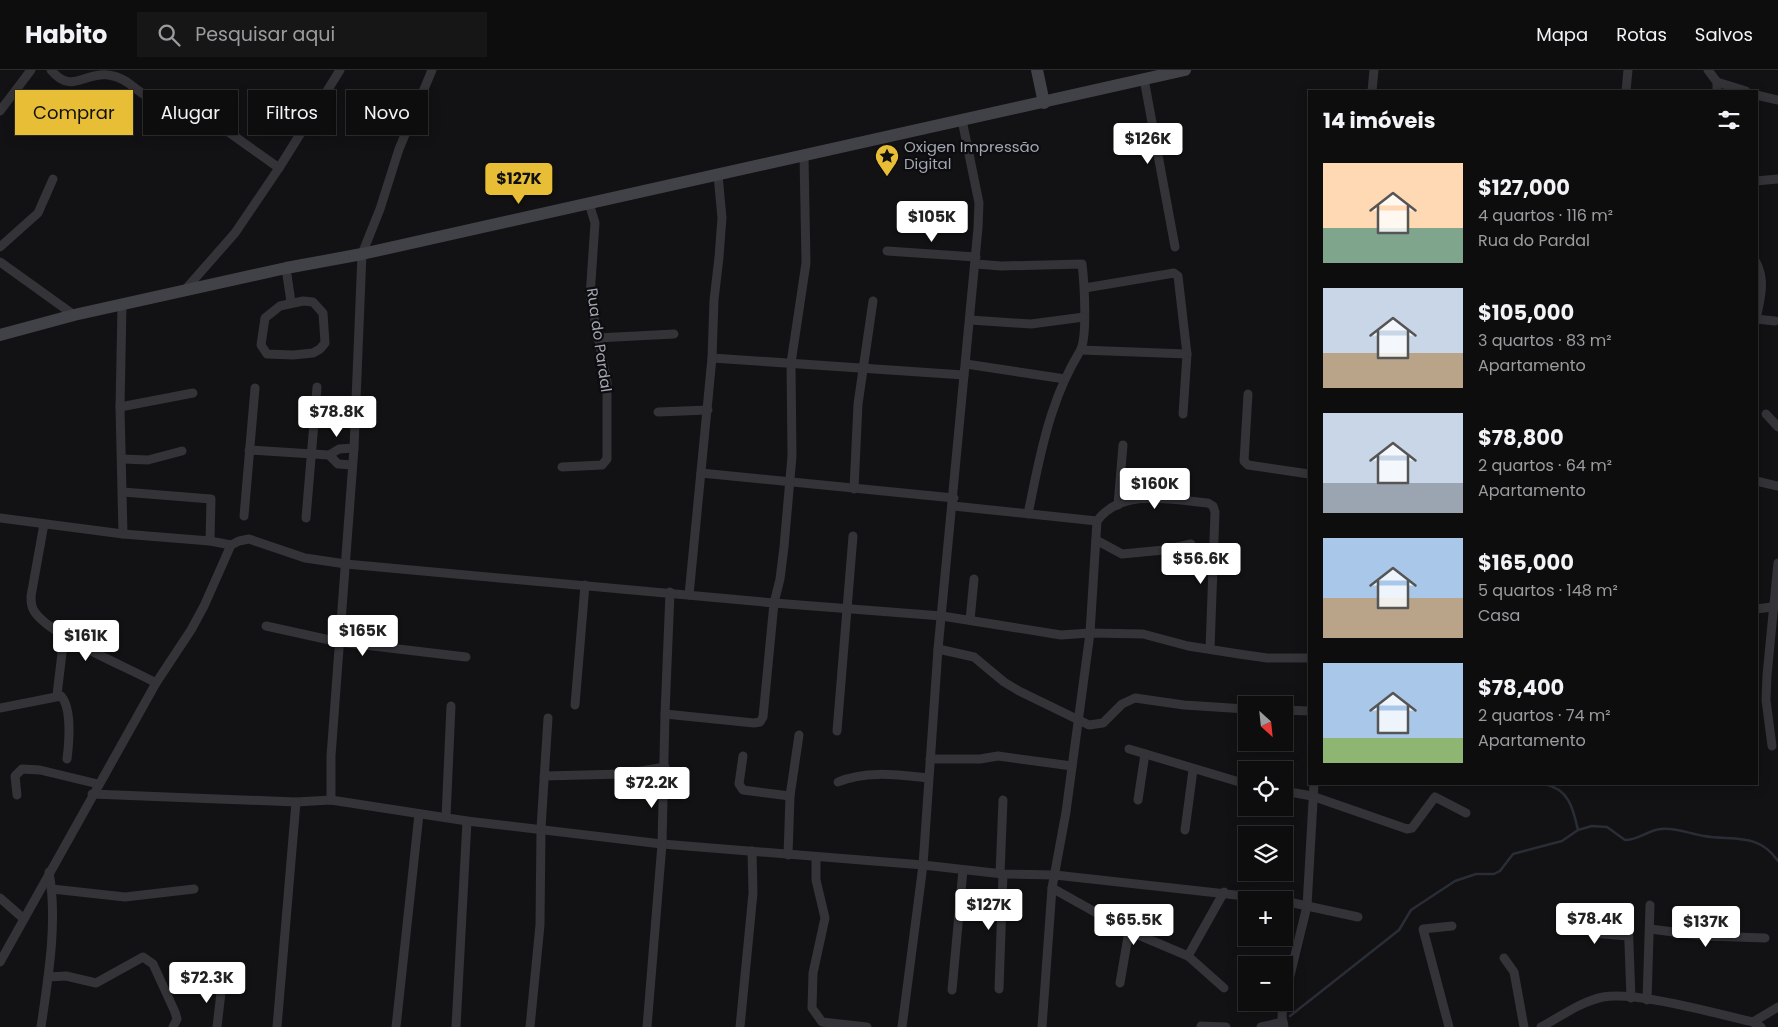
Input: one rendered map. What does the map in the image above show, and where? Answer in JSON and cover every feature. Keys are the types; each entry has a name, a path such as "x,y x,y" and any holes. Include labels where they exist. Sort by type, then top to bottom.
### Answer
{"main road":[{"path":"1037,70 1044,103"},
{"path":"0,335 74,316 286,268 362,254 1044,103 1184,70"}],"street":[{"path":"0,111 31,70"},
{"path":"51,70 62,79 74,83 94,76 113,76 130,82 156,101 178,96 279,168"},
{"path":"182,293 235,233 279,168 340,70"},
{"path":"331,800 331,756 354,448 362,254 380,209 399,148 432,70"},
{"path":"1372,90 1374,70"},
{"path":"1626,90 1628,70"},
{"path":"1708,70 1717,87 1739,90"},
{"path":"1144,79 1176,247"},
{"path":"1758,96 1778,100"},
{"path":"902,1027 923,865 938,648 954,502 964,375 976,260 979,203 962,120"},
{"path":"665,714 754,723 760,722 765,708 774,603 780,579 790,480 792,426 790,362 806,263 804,156"},
{"path":"689,595 708,410 714,300 722,218 718,175"},
{"path":"0,247 38,213 53,179"},
{"path":"1758,182 1778,179"},
{"name":"Rua do Pardal","path":"562,467 602,465 607,459 607,382 590,296 595,223 589,203"},
{"path":"887,251 976,260 1001,266 1082,264 1086,288 1081,350 1071,363 1044,436 1028,514"},
{"path":"0,262 74,316"},
{"path":"1758,267 1762,276 1762,285 1758,308"},
{"path":"286,268 291,302"},
{"path":"1086,288 1174,273 1179,279 1187,354 1183,414"},
{"path":"854,489 854,443 862,368 873,301"},
{"path":"291,302 313,302 318,306 323,313 324,343 320,349 312,353 267,354 261,345 265,318 271,311 291,302"},
{"path":"122,306 120,407 123,492 122,534"},
{"path":"970,320 1031,324 1084,317"},
{"path":"1758,319 1775,322"},
{"path":"598,338 674,334"},
{"path":"1081,350 1187,354"},
{"path":"712,358 964,375"},
{"path":"966,364 1065,379"},
{"path":"306,518 317,387"},
{"path":"244,516 255,388"},
{"path":"120,407 193,393"},
{"path":"1248,394 1244,461 1248,464 1308,474"},
{"path":"658,412 708,410"},
{"path":"1766,414 1778,426"},
{"path":"1118,505 1123,445"},
{"path":"250,450 329,455 340,449 354,448"},
{"path":"122,459 148,460 182,451"},
{"path":"329,455 338,464 352,465"},
{"path":"701,473 790,480 1028,514 1097,521"},
{"path":"1758,481 1778,486"},
{"path":"123,492 211,499 210,541"},
{"path":"1042,1027 1052,888 1072,766 1090,633 1097,521 1102,514 1128,501 1152,498 1208,503 1213,506 1215,512 1210,649"},
{"path":"0,518 122,534 210,541 231,545"},
{"path":"44,524 31,605 35,613 64,636 156,684"},
{"path":"837,731 846,609 854,536"},
{"path":"0,962 92,794 204,606 231,545 239,540 249,539 305,558 346,564 670,592 774,603 942,616 1055,634 1143,634 1210,649 1267,658 1308,658"},
{"path":"1096,540 1122,554 1164,550 1191,544"},
{"path":"1772,746 1766,700 1772,607 1778,563"},
{"path":"970,620 974,579"},
{"path":"575,705 585,585"},
{"path":"647,1027 662,844 666,767 665,714 670,592"},
{"path":"1758,609 1772,607"},
{"path":"266,626 339,642 466,657"},
{"path":"57,695 64,636"},
{"path":"938,648 974,657 1004,682 1019,691 1089,725 1103,723 1126,701 1136,698 1184,705 1238,708"},
{"path":"0,708 57,695 64,699 68,721 67,759"},
{"path":"446,817 451,706"},
{"path":"1293,710 1308,711"},
{"path":"530,1027 540,925 541,828 548,718"},
{"path":"788,855 790,796 799,735"},
{"path":"1129,749 1193,770 1238,782"},
{"path":"1138,800 1145,754"},
{"path":"743,756 739,784 743,790 790,796"},
{"path":"930,759 1014,757 1072,766"},
{"path":"544,776 623,774 666,767"},
{"path":"17,795 15,776 22,769 40,770 98,784"},
{"path":"1185,830 1193,770"},
{"path":"838,782 848,778 870,776 899,775 928,778"},
{"path":"1293,964 1307,906 1314,785"},
{"path":"1293,793 1312,796 1407,829 1412,828 1435,797 1466,812"},
{"path":"92,794 296,802 331,800 467,821 541,828 662,844 923,865 1002,874 1055,875 1238,894"},
{"path":"999,989 1003,800"},
{"path":"277,1027 296,802"},
{"path":"396,1027 419,814"},
{"path":"456,1027 467,821"},
{"path":"740,1027 753,893 752,851"},
{"path":"816,857 816,880 825,918 813,973 812,1008 822,1022 867,1027"},
{"path":"952,990 963,870"},
{"path":"42,1027 48,977 52,889 49,872"},
{"path":"1052,888 1129,931 1188,956 1224,988"},
{"path":"52,889 125,897 194,889"},
{"path":"1188,956 1224,892"},
{"path":"0,898 24,919"},
{"path":"1293,903 1358,918"},
{"path":"1647,1000 1650,905"},
{"path":"1628,918 1631,998"},
{"path":"1587,920 1593,933 1628,936"},
{"path":"1449,1027 1424,929 1452,926"},
{"path":"1650,929 1705,936 1765,938"},
{"path":"1120,983 1129,931"},
{"path":"48,977 66,976 96,983 143,957 153,964 174,1012 177,1019 173,1027"},
{"path":"1504,958 1514,972 1524,1027"},
{"path":"217,1027 222,984"},
{"path":"1541,1027 1602,997 1647,1000 1757,1024 1778,1007"},
{"path":"1260,1027 1284,1024 1284,1011"},
{"path":"1201,1026 1226,1027"}],"waterway":[{"path":"1547,785 1559,790 1564,795 1572,807 1578,830"},
{"path":"1290,1016 1399,930 1411,910 1455,881 1476,874 1494,874 1500,871 1513,854 1562,841 1578,830 1592,826 1607,827 1625,840 1630,840 1656,830 1666,829 1704,836 1744,840 1762,846 1778,861"}],"place":[{"name":"Oxigen Impressão Digital","path":"887,177"}]}
